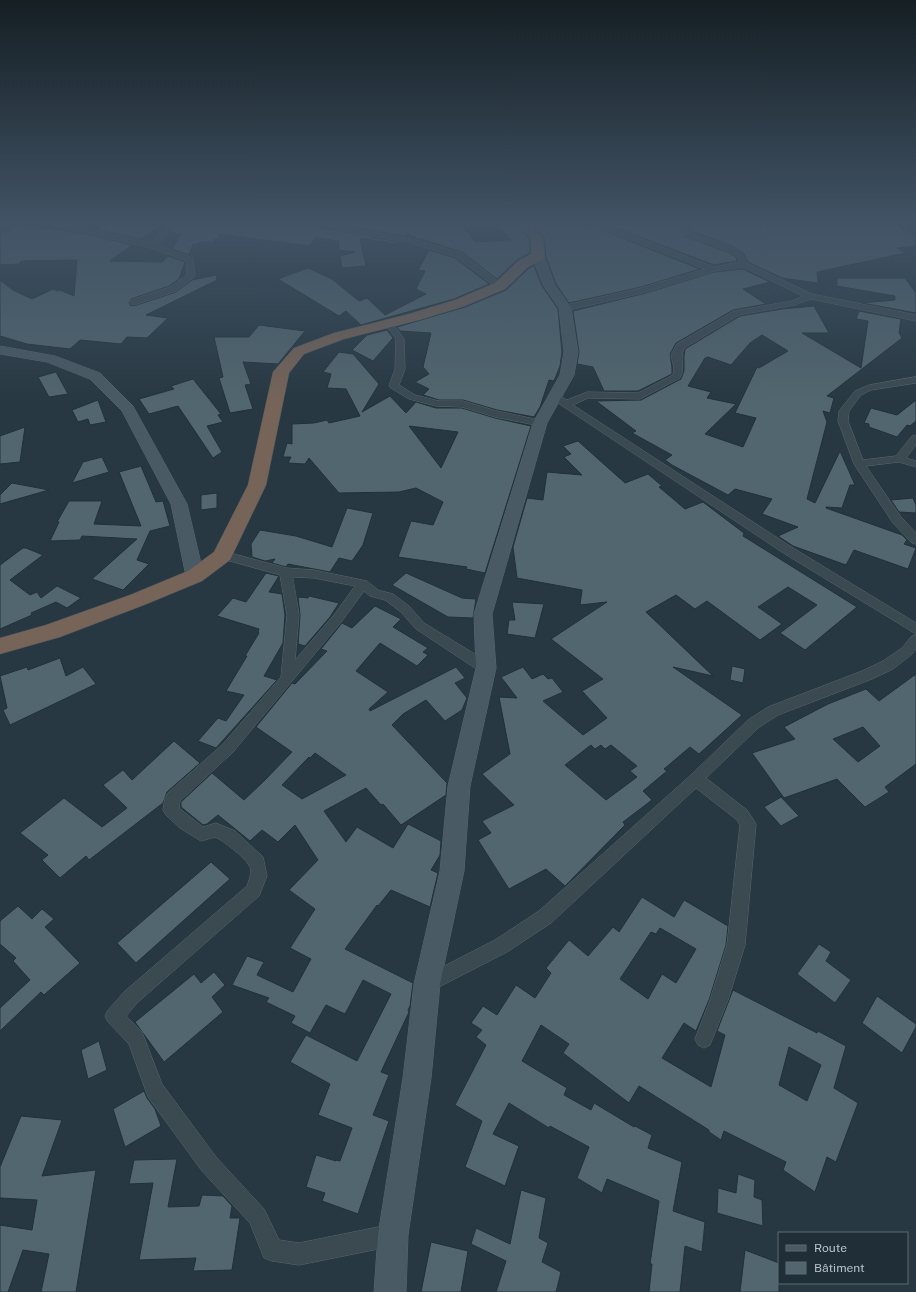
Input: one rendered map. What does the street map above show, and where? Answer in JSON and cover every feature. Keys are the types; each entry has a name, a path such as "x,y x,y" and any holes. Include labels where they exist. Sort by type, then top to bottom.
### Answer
{"highway":[{"path":"0,646 52,631 106,612 195,576 223,555 225,547 239,523 257,485 282,372 299,351 339,336 388,324 460,303 500,286"}],"street":[{"path":"134,302 173,289 180,284"},
{"path":"390,1292 393,1235 417,1078 427,984 452,871 459,786 486,668 484,614 540,423 560,400 567,375 571,352 565,308 549,284"},
{"path":"565,308 662,284"},
{"path":"786,284 810,296 916,318"},
{"path":"560,400 587,395 640,396 677,376 679,368 676,355 680,346 698,335 738,313 794,303 810,296"},
{"path":"388,324 400,340 400,369 394,386 412,397 438,404 463,404 495,414 540,423"},
{"path":"0,350 50,358 95,376 128,409 180,504 195,576"},
{"path":"916,380 869,388 858,394 844,411 843,421 859,464 897,520 916,540"},
{"path":"560,400 789,551 916,629"},
{"path":"899,459 916,438"},
{"path":"859,464 899,459 916,464"},
{"path":"223,555 286,572 314,574 363,584 374,592 389,598 405,609 420,626 486,668"},
{"path":"286,572 293,615 287,676"},
{"path":"363,584 338,618 287,676 265,706 228,748 173,798 171,810 185,823 201,834 216,830 229,836 257,862 259,876 253,891 131,997 114,1016 136,1038 155,1090 209,1164 257,1216 272,1250 299,1254 393,1235"},
{"path":"427,984 501,946 545,917 696,779 753,724 773,712 867,675 888,665 907,651 916,640"},
{"path":"696,779 742,815 748,824 736,945 720,1000 704,1039"}],"building":[{"path":"0,284 6,284 13,290 32,299 53,289 57,291 60,290 74,296 75,284 171,284 131,299 129,303 131,306 176,292 186,284 208,284 146,315 168,318 147,338 127,337 121,344 80,340 70,349 27,344 0,336"},
{"path":"287,284 338,284 359,301 367,298 385,315 426,294 416,289 418,284 488,284 454,299 361,325 346,311 339,316"},
{"path":"512,284 541,284 558,309 562,352 560,366 554,381 549,380 540,407 534,417 497,410 463,400 439,400 423,395 429,389 415,382 429,374 423,367 431,333 400,331 397,327 465,307 506,290"},
{"path":"556,284 650,284 641,287 569,303"},
{"path":"674,284 761,284 743,289 766,304 733,310 676,343 670,354 672,374 638,391 604,391 593,367 577,364 579,352 573,311 646,293"},
{"path":"837,284 910,284 916,293 916,313 862,303 895,300 895,296 837,286"},
{"path":"814,306 829,333 802,333 861,368 868,321 856,319 859,311 901,319 899,333 902,338 827,396 834,398 830,413 823,411 827,422 807,499 815,503 840,451 855,485 850,485 842,508 826,508 902,535 907,540 904,544 916,548 908,569 854,550 846,565 793,546 778,536 798,527 762,514 772,499 735,489 728,495 672,465 665,460 672,455 632,433 636,431 596,401 641,400 681,379 684,371 685,349 740,316 782,309","holes":["762,335 788,351 759,368 757,367 735,413 756,418 743,447 705,434 736,404 707,398 711,392 688,386 705,358 708,357 731,365 750,343"]},
{"path":"259,325 305,331 278,364 243,362 251,384 245,385 253,409 230,413 219,378 223,377 214,337 249,337"},
{"path":"387,330 393,338 373,361 352,350 367,335"},
{"path":"339,352 353,354 379,384 362,412 390,396 406,413 416,402 436,408 462,408 495,418 531,426 485,573 466,569 467,567 398,557 411,521 433,525 443,502 416,488 399,492 339,493 309,458 305,464 288,463 291,457 283,457 287,443 292,444 292,424 314,423 327,420 329,423 360,416 346,389 327,388 331,374 323,372","holes":["409,426 458,432 441,468"]},
{"path":"56,372 68,394 49,397 38,377"},
{"path":"193,379 221,414 218,415 223,422 207,426 222,452 213,458 178,406 149,414 139,399 174,389 171,386"},
{"path":"98,400 106,422 90,425 88,419 78,422 72,410"},
{"path":"916,400 916,421 910,426 907,425 897,437 869,427 869,424 864,423 871,408 897,415"},
{"path":"25,427 20,462 0,464 0,436"},
{"path":"578,441 625,483 648,474 662,486 659,487 685,509 703,502 744,533 743,536 857,607 805,650 780,633 817,605 788,587 758,607 782,624 760,640 707,601 695,609 676,595 646,612 713,676 673,667 742,715 699,754 690,747 664,769 667,771 643,791 652,800 623,822 625,825 565,886 546,869 509,889 478,840 491,833 482,821 514,805 482,774 510,754 499,697 517,698 501,677 523,667 532,679 543,674 548,679 552,678 563,692 543,701 583,735 607,718 582,691 603,679 551,639 607,602 580,605 582,590 517,578 513,547 527,498 543,500 547,472 582,475 564,457 571,454 563,446","holes":["591,745 595,749 601,745 605,749 611,745 637,766 630,771 637,777 606,800 565,765"]},
{"path":"102,457 109,472 72,483 83,462"},
{"path":"141,466 156,502 163,501 170,526 150,531 137,560 149,564 123,590 92,579 137,539 82,536 80,540 50,541 59,522 57,522 69,501 102,501 94,524 141,526 119,472"},
{"path":"12,483 49,490 0,504 0,495"},
{"path":"217,493 217,508 201,510 201,495"},
{"path":"913,498 916,505 916,513 899,512 891,500"},
{"path":"347,508 373,513 363,545 352,561 339,558 330,572 288,564 286,567 272,563 275,559 265,561 252,557 251,544 260,530 296,536 332,547"},
{"path":"23,548 43,555 10,580 30,595 37,592 41,598 57,586 81,598 67,608 56,602 31,613 32,615 0,629 0,565"},
{"path":"266,573 279,576 269,592 282,594 285,615 283,643 264,676 277,680 216,748 198,741 218,718 226,721 244,695 226,691 259,633 259,629 217,616 233,598 246,602"},
{"path":"406,573 462,598 476,599 473,618 448,617 392,585"},
{"path":"309,596 339,603 330,617 305,646 298,644 300,615 298,597 308,598"},
{"path":"512,602 544,604 535,638 507,634 509,620 515,620"},
{"path":"375,606 401,619 393,627 428,648 423,652 428,655 417,666 380,643 356,671 388,692 369,709 370,711 456,667 465,678 455,683 467,698 462,710 445,721 426,700 403,714 392,725 447,783 446,795 401,825 383,804 381,805 366,788 324,811 346,842 357,827 393,848 408,824 441,841 440,855 431,870 438,873 430,907 391,890 378,906 377,905 345,949 413,983 410,1006 408,1010 409,1012 381,1072 389,1075 373,1115 389,1121 358,1214 322,1201 325,1193 306,1187 316,1155 340,1161 352,1128 318,1115 330,1084 290,1062 306,1035 357,1061 391,994 363,980 345,1014 326,1005 310,1033 291,1023 295,1016 266,1002 269,998 232,985 247,956 264,962 257,975 293,992 311,959 290,948 315,909 289,890 318,860 295,825 278,842 262,830 250,841 218,815 207,824 203,825 181,807 181,802 212,773 244,800 292,752 256,727 292,683 295,684 327,651 321,649 342,623 352,628","holes":["315,753 346,775 302,799 282,785 309,757 310,758"]},
{"path":"60,658 66,676 83,667 96,684 10,725 3,710 7,708 0,676 27,667 28,670"},
{"path":"732,666 745,669 743,683 730,680"},
{"path":"916,674 916,764 885,787 889,792 865,807 837,779 784,798 752,753 795,739 784,727 828,704 866,689 879,701","holes":["863,727 880,746 858,762 833,739"]},
{"path":"174,741 200,763 167,792 163,803 89,860 86,856 60,878 42,860 48,855 20,833 64,798 102,827 127,808 103,785 123,770 132,780"},
{"path":"781,797 799,816 781,826 764,807"},
{"path":"211,862 230,879 136,963 117,943"},
{"path":"642,897 674,917 684,900 728,926 726,945 709,1000 696,1031 684,1023 662,1058 711,1087 725,1035 717,1031 733,990 817,1033 818,1031 846,1046 834,1088 858,1103 836,1162 827,1157 815,1192 783,1170 786,1162 724,1131 721,1140 709,1132 709,1130 639,1086 629,1103 563,1053 569,1044 541,1025 522,1061 567,1088 564,1095 591,1110 594,1103 634,1127 635,1126 652,1135 648,1148 682,1162 673,1211 705,1222 702,1252 685,1246 680,1292 649,1292 652,1264 650,1264 659,1201 607,1179 602,1193 577,1178 589,1147 550,1126 549,1128 509,1103 493,1134 519,1146 505,1186 465,1167 482,1121 455,1105 486,1045 476,1037 482,1030 471,1023 483,1006 497,1015 516,985 535,998 551,973 546,968 569,940 588,956 613,927 619,932","holes":["660,928 696,949 676,983 662,974 648,999 620,979 651,932 656,934","789,1047 821,1065 807,1101 779,1085"]},
{"path":"18,906 32,919 42,909 54,919 45,927 80,963 44,995 41,992 0,1031 0,1008 30,980 13,961 16,958 0,944 0,921"},
{"path":"819,944 831,952 826,961 851,980 835,1003 797,974"},
{"path":"214,972 225,985 212,997 223,1012 164,1062 135,1022 194,974 201,983"},
{"path":"877,996 916,1024 916,1027 902,1053 862,1023"},
{"path":"99,1041 107,1070 88,1079 81,1050"},
{"path":"144,1091 155,1109 161,1126 125,1147 113,1109"},
{"path":"21,1116 62,1120 42,1176 96,1170 76,1292 41,1292 49,1254 23,1250 8,1292 0,1292 0,1225 32,1230 37,1200 0,1198 0,1167"},
{"path":"177,1159 168,1207 199,1206 202,1195 223,1196 232,1206 230,1218 240,1218 232,1270 193,1271 196,1258 139,1260 153,1183 129,1184 134,1160"},
{"path":"738,1174 755,1180 754,1197 762,1200 763,1226 717,1213 718,1188 736,1193"},
{"path":"521,1190 546,1198 539,1238 548,1243 542,1262 561,1272 556,1292 496,1292 506,1261 471,1244 476,1228 510,1244"},
{"path":"431,1242 468,1251 461,1292 421,1292"},
{"path":"745,1250 778,1263 779,1292 740,1292"}]}
